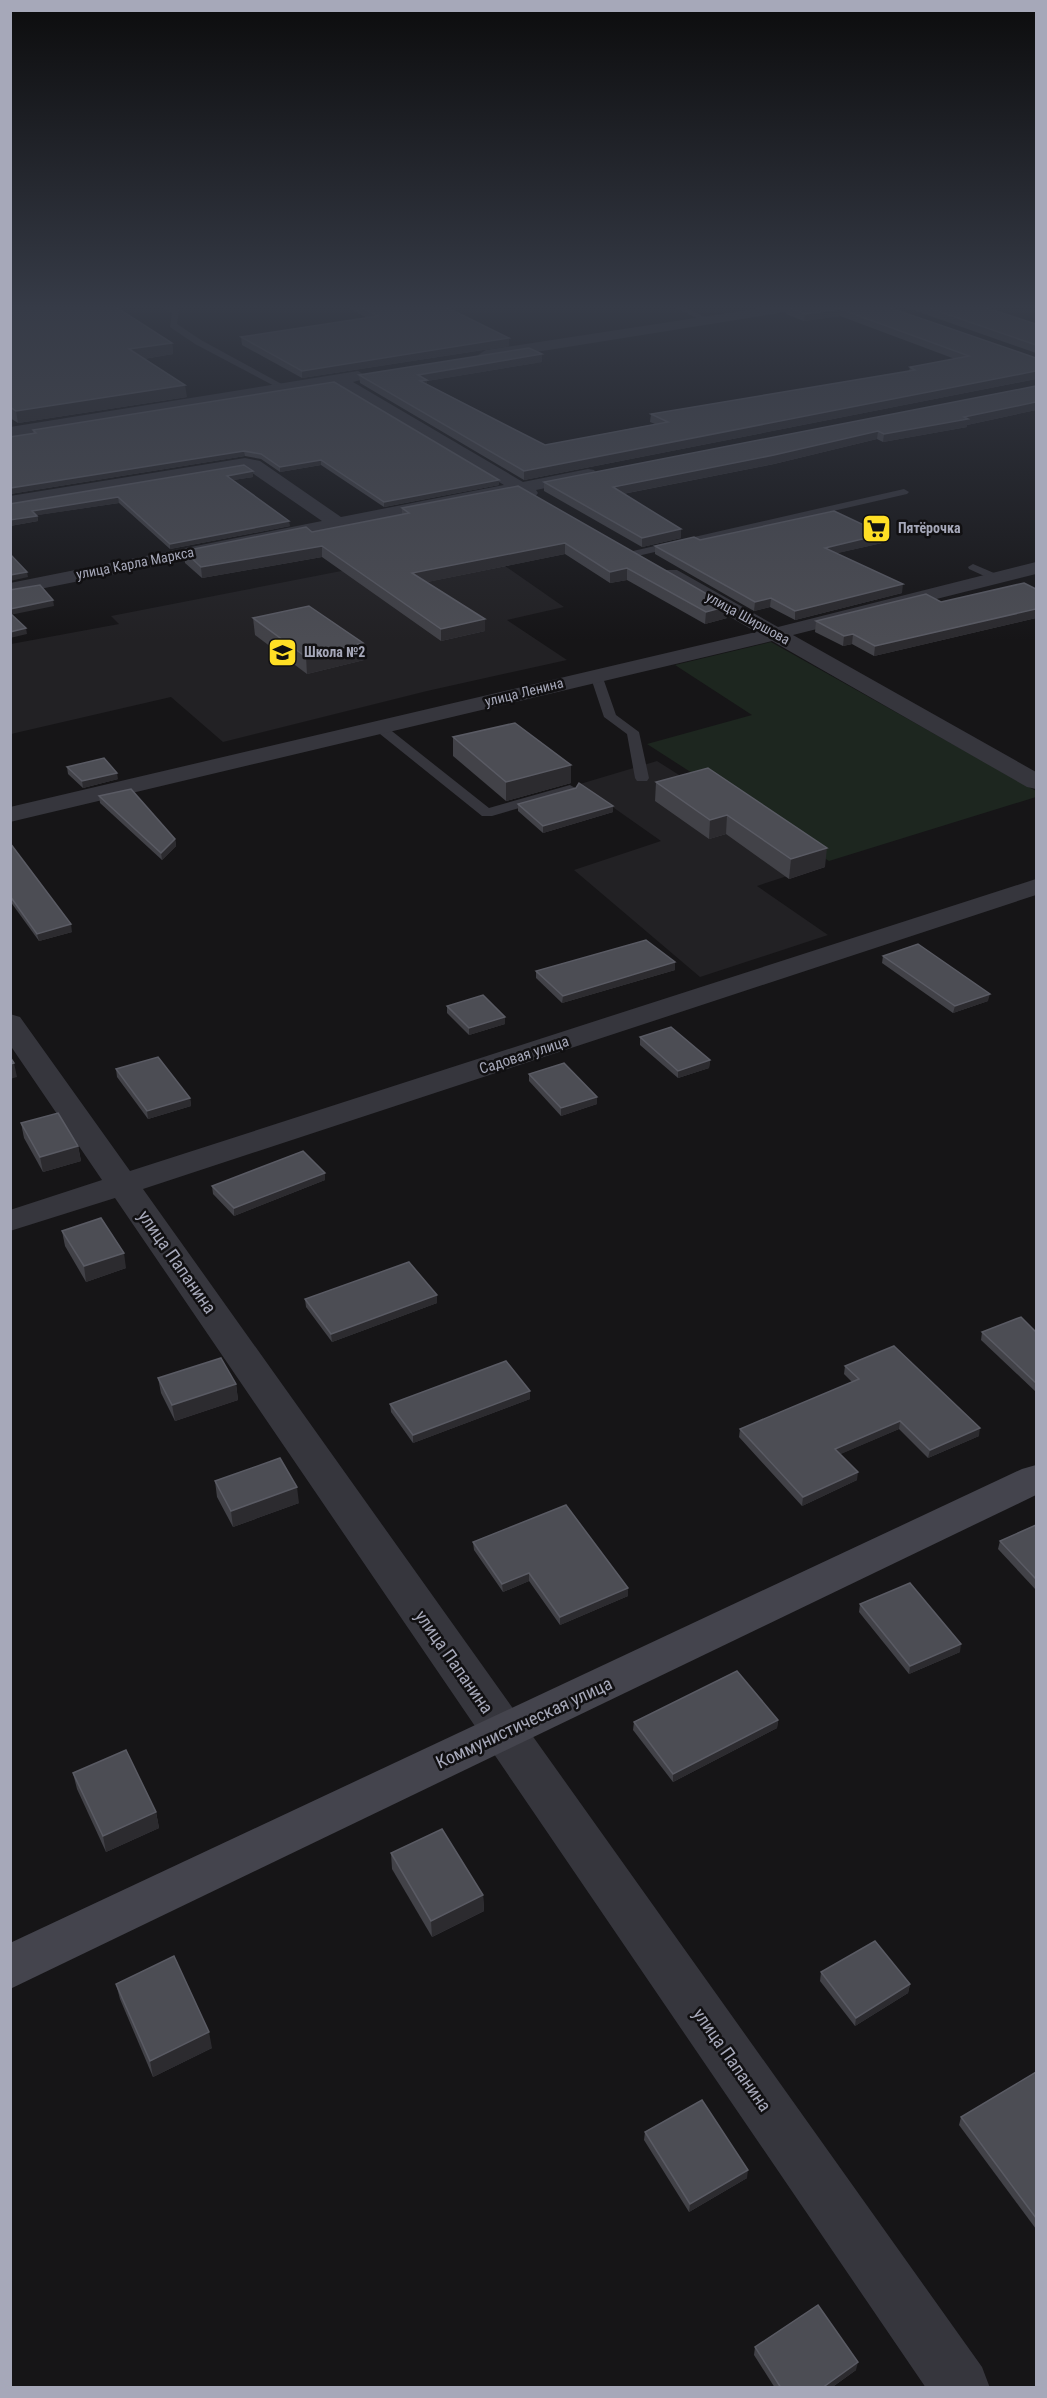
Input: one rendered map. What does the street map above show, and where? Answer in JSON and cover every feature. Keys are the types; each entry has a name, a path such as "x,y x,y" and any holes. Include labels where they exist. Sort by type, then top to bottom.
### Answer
{"street":[{"path":"10,432 104,417"},
{"path":"401,417 550,505"},
{"path":"10,502 245,463 254,465 337,523"},
{"name":"улица Карла Маркса","path":"10,589 602,471"},
{"name":"улица Ширшова","path":"612,542 777,633 1036,782"},
{"name":"улица Ленина","path":"10,815 777,633 1036,568"},
{"name":"Садовая улица","path":"10,1221 1036,887"},
{"name":"улица Папанина","path":"10,1023 961,2388"},
{"name":"Коммунистическая улица","path":"10,1967 1036,1479"}],"lane":[{"path":"633,554 904,492"},
{"path":"973,567 997,578"},
{"path":"596,675 610,717 633,732 642,778"},
{"path":"380,727 487,813 570,789"}],"shaded area":[{"name":"Школа №2","path":"485,552 564,607 507,620 567,660 427,691 223,742 171,697 11,734 11,644 119,624 111,616 408,558"},
{"path":"771,642 1036,791 1036,797 829,861 647,744 752,715 675,665"},
{"path":"657,761 821,865 757,886 828,935 700,977 574,870 661,841 580,784"}],"building":[{"path":"115,417 393,417 499,480 384,502 321,460 280,467 261,454 244,451 10,488 10,437 36,433 33,430"},
{"path":"431,417 490,417 545,445 668,422 657,417 801,417 524,471"},
{"path":"878,417 964,417 968,419 884,434 878,431 774,455 613,487 681,529 642,538 544,482"},
{"path":"244,465 253,471 227,476 289,521 170,544 118,497 32,511 37,516 10,520 10,504"},
{"path":"518,486 728,606 706,612 627,568 610,572 565,543 412,573 485,619 441,629 322,546 201,567 184,551 306,527 312,532 409,513 402,508"},
{"path":"834,511 883,534 825,548 903,584 795,611 771,598 755,602 655,546 694,537 700,540"},
{"path":"10,554 27,572 10,575"},
{"path":"1024,583 1036,589 1036,609 875,646 853,634 844,636 816,621 926,594 941,602"},
{"path":"40,585 53,600 10,609 10,590"},
{"path":"309,606 363,643 306,657 253,618"},
{"path":"10,613 26,628 10,632"},
{"path":"515,723 571,765 506,782 453,737"},
{"path":"104,758 117,773 82,781 67,767"},
{"path":"708,768 827,848 791,859 727,815 710,820 656,782"},
{"path":"579,783 613,806 543,826 518,804 576,788"},
{"path":"131,789 175,839 161,853 99,796"},
{"path":"10,843 71,924 37,934 10,896"},
{"path":"646,940 675,962 563,996 536,971"},
{"path":"918,944 990,994 955,1006 883,956"},
{"path":"483,995 505,1017 469,1028 447,1006"},
{"path":"671,1027 710,1060 678,1071 640,1037"},
{"path":"158,1057 190,1098 147,1111 116,1069"},
{"path":"564,1063 597,1097 561,1108 529,1074"},
{"path":"58,1113 78,1146 40,1157 21,1123"},
{"path":"303,1151 325,1173 234,1208 212,1186"},
{"path":"101,1218 124,1253 84,1266 62,1231"},
{"path":"409,1262 437,1295 331,1334 305,1299"},
{"path":"1021,1317 1036,1332 1036,1383 982,1332"},
{"path":"894,1346 980,1428 930,1450 900,1421 835,1449 858,1472 803,1497 740,1429 859,1379 845,1366"},
{"path":"221,1358 236,1384 172,1405 158,1378"},
{"path":"506,1361 530,1391 413,1435 390,1404"},
{"path":"280,1458 297,1487 231,1511 215,1481"},
{"path":"566,1505 628,1588 560,1617 529,1573 502,1584 473,1542"},
{"path":"1036,1525 1036,1579 1000,1541"},
{"path":"910,1583 961,1644 910,1666 860,1604"},
{"path":"737,1671 778,1720 673,1774 634,1722"},
{"path":"126,1750 156,1812 103,1836 73,1773"},
{"path":"442,1829 483,1895 431,1921 391,1853"},
{"path":"875,1941 910,1984 856,2018 821,1972"},
{"path":"174,1956 209,2032 150,2061 116,1984"},
{"path":"1036,2072 1036,2218 961,2117"},
{"path":"702,2100 748,2170 690,2204 645,2132"},
{"path":"818,2305 858,2362 822,2388 781,2388 755,2347"}],"place":[{"name":"Пятёрочка","path":"877,528"},
{"name":"Школа №2","path":"283,652"}]}
